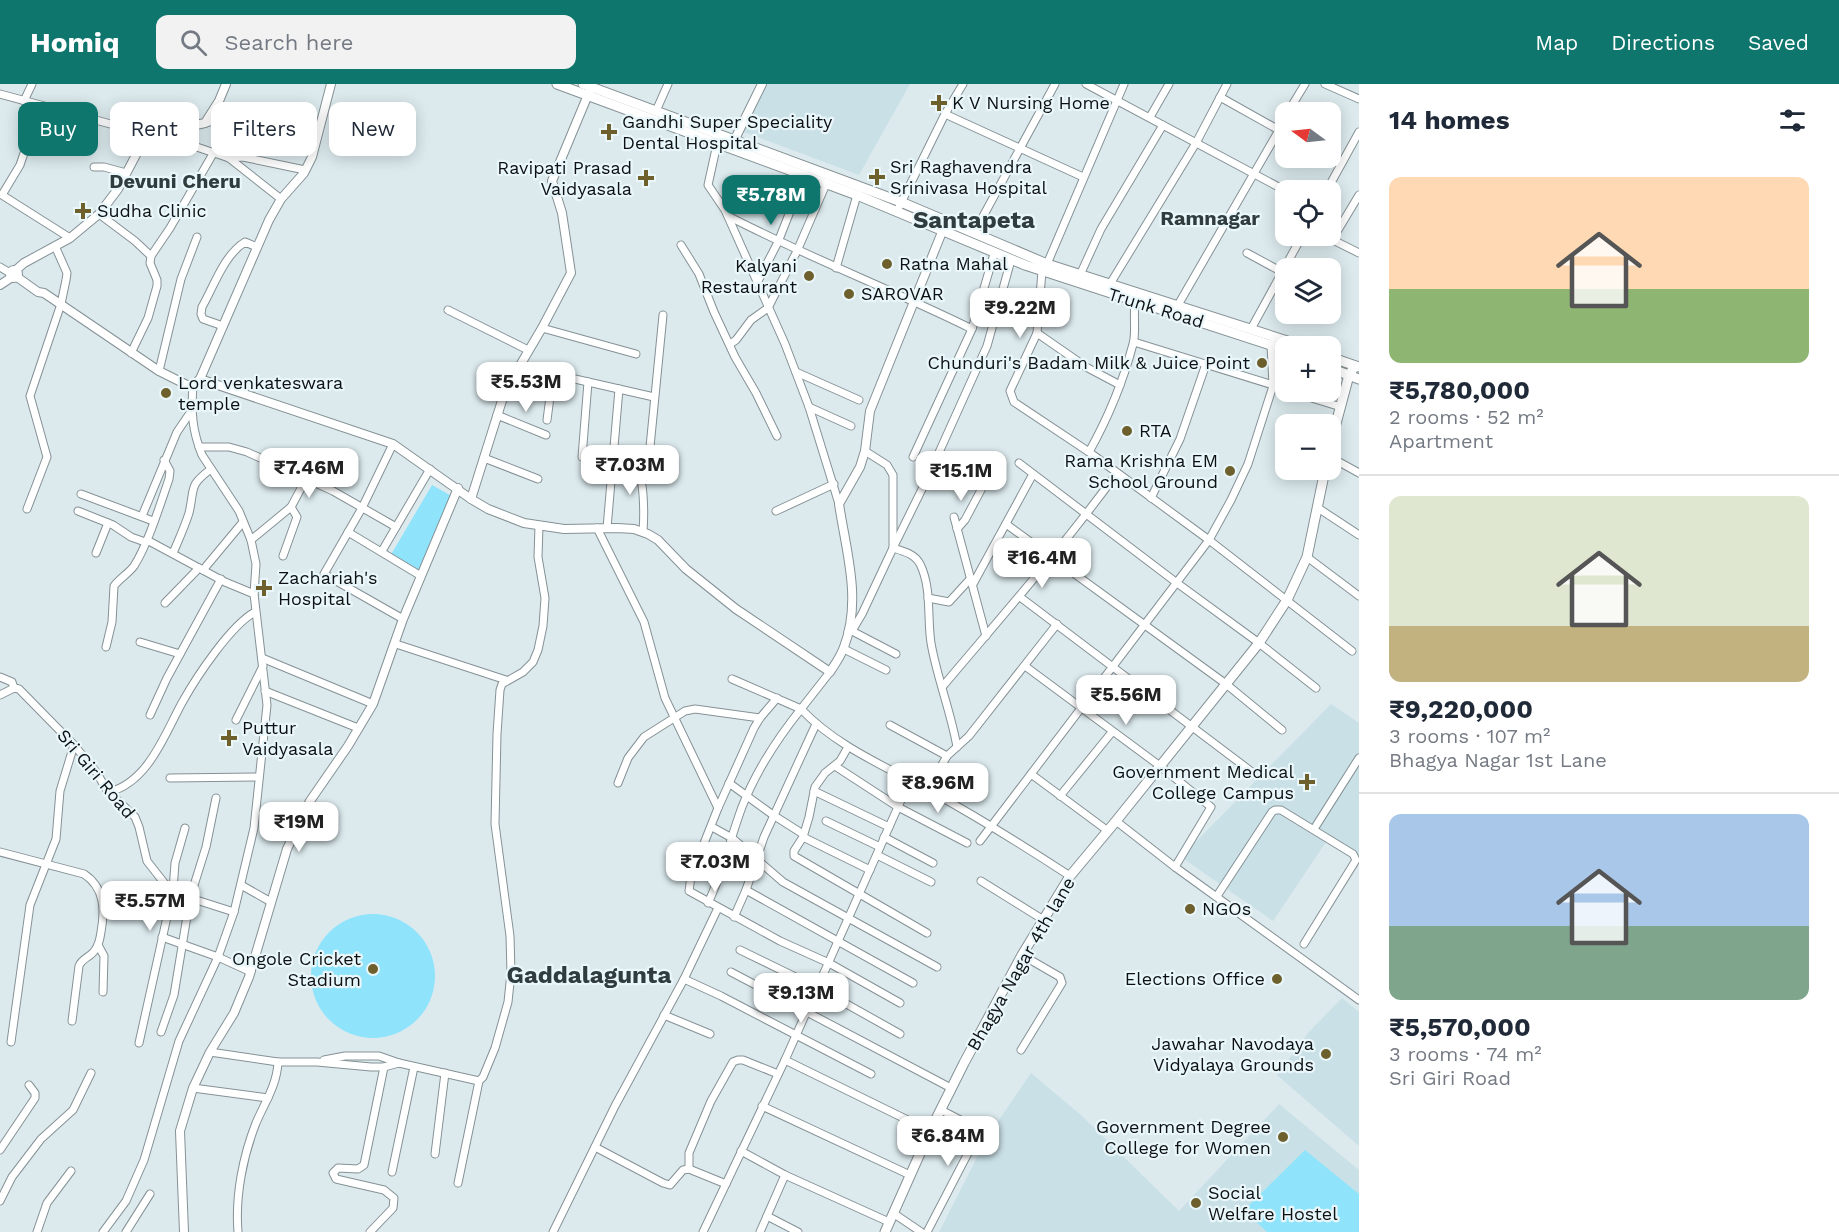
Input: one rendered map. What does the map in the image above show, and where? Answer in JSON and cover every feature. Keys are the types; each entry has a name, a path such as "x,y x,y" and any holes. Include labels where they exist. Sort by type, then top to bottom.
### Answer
{"main road":[{"name":"Trunk Road","path":"557,84 589,88 717,144 733,144 825,184 899,206 942,232 994,254 1045,267 1275,346"},
{"path":"589,88 656,111 733,144 899,206 946,221 1045,267 1110,284 1136,297 1178,305 1275,337"},
{"path":"1339,414 1349,375 1358,364 1341,360"},
{"path":"1341,372 1359,379"},
{"name":"Bhagya Nagar 4th lane","path":"885,1232 951,1088 1042,919 1070,876 1259,643 1287,600 1306,557 1323,480"}],"street":[{"path":"24,101 32,84"},
{"path":"205,123 219,101 226,84"},
{"path":"0,267 40,287 44,293 159,371 187,385 193,385 200,379 257,247 281,199 306,170 312,157 331,84"},
{"path":"656,111 668,84"},
{"path":"733,144 762,84"},
{"path":"899,206 945,114 963,84"},
{"path":"974,233 1054,84"},
{"path":"1086,84 1275,185"},
{"path":"1124,84 1045,267 1037,333 1010,391 1011,399 1021,408 1089,452 1209,540 1352,651"},
{"path":"1150,117 1169,84"},
{"path":"1110,284 1196,142 1227,84"},
{"path":"1294,102 1305,84"},
{"path":"1325,84 1359,99"},
{"path":"471,499 505,391 571,273 562,213 552,182 589,88"},
{"path":"0,94 27,102"},
{"path":"1220,97 1275,128"},
{"path":"945,114 1083,177"},
{"path":"199,124 231,117 319,128"},
{"path":"1080,275 1101,230 1163,125"},
{"path":"1341,164 1356,143 1359,132"},
{"path":"1178,305 1254,174 1275,142"},
{"path":"708,903 746,795 769,752 830,672 844,649 850,631 852,593 851,568 839,504 809,407 728,216 708,184 717,144"},
{"path":"23,156 1,196 70,238"},
{"path":"0,285 15,274 24,263 70,238 99,214 118,189 135,156"},
{"path":"131,353 148,318 157,286 150,263 151,256 212,156"},
{"path":"223,156 281,199"},
{"path":"229,159 243,157 306,170"},
{"path":"94,167 104,166 126,173"},
{"path":"756,283 778,242 804,176"},
{"path":"730,344 736,340 751,320 768,308 797,251 825,184"},
{"path":"836,268 857,195"},
{"path":"1341,225 1359,195"},
{"path":"99,214 151,256"},
{"path":"728,216 797,251 914,300 972,329"},
{"path":"839,504 860,467 866,451 870,411 901,339 946,221"},
{"path":"159,371 181,279 197,237"},
{"path":"223,326 203,319 202,307 235,250 245,242 257,247"},
{"path":"681,245 699,274 714,312 777,436"},
{"path":"1341,245 1359,254"},
{"path":"27,509 47,457 30,396 61,304 67,273 55,246"},
{"path":"1247,253 1275,268"},
{"path":"913,457 972,329 994,254"},
{"path":"850,631 862,614 927,479 987,346 1011,260"},
{"path":"1251,329 1275,285"},
{"path":"1089,452 1105,423 1134,342 1136,297"},
{"path":"447,310 528,350"},
{"path":"648,467 663,315"},
{"path":"542,328 636,354"},
{"path":"1037,333 1086,367 1120,385"},
{"path":"1134,342 1273,386"},
{"path":"980,841 1209,540 1248,464 1273,386 1271,344"},
{"path":"1151,498 1180,439 1206,364"},
{"path":"518,366 654,397"},
{"path":"796,372 859,400"},
{"path":"547,420 553,374"},
{"path":"200,379 393,444 459,488 471,499 502,515 539,526 564,529 607,528 643,531 658,540 686,569 736,609 830,672"},
{"path":"582,457 588,382"},
{"path":"103,1232 126,1201 144,1160 179,1041 218,957 234,912 254,828 267,705 255,612 256,564 251,540 238,511 199,447 190,413 193,385"},
{"path":"607,528 619,389"},
{"path":"1325,402 1341,407"},
{"path":"809,407 851,426"},
{"path":"142,516 177,432 190,413"},
{"path":"496,415 546,435"},
{"path":"393,444 362,508 324,573 403,619"},
{"path":"199,447 229,447 247,452 306,479 396,526"},
{"path":"866,451 887,465 893,475 891,518 893,548"},
{"path":"484,458 538,479"},
{"path":"106,647 113,616 114,586 129,572 146,541 169,479 170,471 164,460"},
{"path":"1019,463 1316,688"},
{"path":"1341,463 1359,473"},
{"path":"612,464 632,467 639,474 644,514 643,531"},
{"path":"173,552 188,515 193,487 198,478 211,469"},
{"path":"382,551 430,469"},
{"path":"943,686 1087,515 1117,473"},
{"path":"928,598 949,602 972,581 1033,474"},
{"path":"251,540 291,507 306,479"},
{"path":"776,512 834,484"},
{"path":"184,1232 180,1131 193,1088 210,1052 234,1013 251,972 287,849 310,801 373,704 403,619 459,488"},
{"path":"957,529 965,520 981,490"},
{"path":"81,494 153,521"},
{"path":"283,556 297,517 291,507"},
{"path":"1318,508 1359,535"},
{"path":"78,511 108,523 131,537 173,552 201,569 254,594"},
{"path":"954,517 986,636"},
{"path":"165,603 201,569 243,522"},
{"path":"96,553 108,523"},
{"path":"1006,524 1146,624 1226,684 1282,730"},
{"path":"458,1183 479,1081 483,1077 495,1048 508,1002 511,973 510,936 495,815 500,690 506,680 523,672 533,662 538,650 545,598 538,557 539,526"},
{"path":"597,528 644,622 659,683 718,808"},
{"path":"348,532 422,576"},
{"path":"893,548 906,552 920,563 928,598 932,648 957,747"},
{"path":"1306,557 1359,596"},
{"path":"150,715 221,579"},
{"path":"1020,597 1193,725 1252,772"},
{"path":"109,792 131,782 147,765 185,698 222,644 248,616 255,612"},
{"path":"928,789 947,756 969,736 1057,624"},
{"path":"850,631 896,654"},
{"path":"140,642 180,654"},
{"path":"396,644 506,680"},
{"path":"844,649 886,670"},
{"path":"263,662 373,704"},
{"path":"236,720 263,662"},
{"path":"1025,666 1160,766 1211,807 1175,867"},
{"name":"Sri Giri Road","path":"0,677 12,682 14,688 19,689 30,699 97,772 109,792 135,817 140,827 147,861 159,878 173,890 190,898 234,912"},
{"path":"732,679 801,709 816,724 848,747 991,824 1070,876"},
{"path":"0,695 14,688"},
{"path":"266,691 358,728"},
{"path":"777,698 760,718 729,783 689,885 689,891 780,941 829,963 900,1004"},
{"path":"618,783 628,759 644,737 685,711 695,709 760,718"},
{"path":"734,917 773,815 816,724"},
{"path":"890,725 947,756"},
{"path":"1060,796 1112,732"},
{"path":"11,1042 30,905 56,839 60,791 74,745"},
{"path":"848,747 835,766 825,773 814,791 803,836 794,851 795,857 927,933"},
{"path":"1314,829 1359,758"},
{"path":"835,766 898,807 967,843"},
{"path":"1031,774 1108,831"},
{"path":"170,778 259,777"},
{"path":"703,1232 797,1036 910,780"},
{"path":"729,783 803,836 870,870"},
{"path":"814,791 889,827"},
{"path":"161,1032 174,994 190,898 206,847 216,798"},
{"path":"1217,896 1275,810 1281,810 1353,854 1356,860 1304,944"},
{"path":"1116,821 1175,867 1359,1000"},
{"path":"826,822 880,847"},
{"path":"712,827 732,838 783,882 937,967"},
{"path":"139,1043 173,890 175,863 185,828"},
{"path":"885,837 933,863"},
{"path":"0,852 74,870 91,878 104,904 98,945 95,952 80,962 72,1021"},
{"path":"877,855 931,882"},
{"path":"981,881 1042,919"},
{"path":"241,885 271,902"},
{"path":"746,890 913,983"},
{"path":"553,1232 615,1106 684,979 718,908"},
{"path":"162,937 218,957 251,972"},
{"path":"98,945 104,956 103,992"},
{"path":"740,950 818,988 900,1034"},
{"path":"1021,1050 1062,983 1060,977 1022,955"},
{"path":"731,972 951,1088"},
{"path":"684,979 871,1074"},
{"path":"664,1015 710,1034"},
{"path":"210,1052 278,1062 317,1062 384,1067 399,1064"},
{"path":"317,1062 334,1057 370,1056 479,1081"},
{"path":"689,1169 688,1153 711,1101 733,1062 743,1060 778,1074"},
{"path":"786,1060 930,1131"},
{"path":"238,1232 238,1202 249,1145 276,1081 278,1062"},
{"path":"370,1232 393,1208 394,1198 384,1190 336,1179 333,1173 338,1168 358,1169 364,1165 384,1067"},
{"path":"392,1172 414,1067"},
{"path":"0,1201 12,1177 41,1138 50,1128 70,1114 91,1073"},
{"path":"435,1154 445,1073"},
{"path":"0,1150 35,1098 35,1092 29,1085"},
{"path":"193,1088 268,1098"},
{"path":"762,1106 910,1175"},
{"path":"927,1232 979,1132 976,1128 941,1110"},
{"path":"595,1148 670,1185 683,1170 689,1169 726,1184"},
{"path":"741,1151 785,1175 891,1217 921,1232"},
{"path":"37,1232 47,1203 71,1172"},
{"path":"760,1232 785,1175"},
{"path":"126,1232 150,1194"},
{"path":"767,1216 798,1232"}],"shaded area":[{"path":"766,84 910,84 859,175 744,132"},
{"path":"432,485 457,499 419,579 389,558"},
{"name":"Government Medical College Campus","path":"1331,704 1359,723 1359,860 1326,842 1273,921 1181,857"},
{"name":"Ongole Cricket Stadium","path":"373,914 397,918 417,932 431,952 435,976 431,1000 417,1020 397,1034 373,1038 349,1034 329,1020 315,1000 311,976 315,952 329,932 349,918"},
{"name":"Jawahar Navodaya Vidyalaya Grounds","path":"1342,998 1359,1012 1359,1146 1277,1075 1309,1032"},
{"path":"1031,1073 1082,1116 1179,1211 1279,1104 1359,1170 1359,1232 939,1232 988,1136"},
{"path":"1305,1150 1359,1194 1359,1232 1267,1232 1244,1210"}],"place":[{"name":"K V Nursing Home","path":"939,103"},
{"name":"Gandhi Super Speciality Dental Hospital","path":"609,132"},
{"name":"Sri Raghavendra Srinivasa Hospital","path":"877,177"},
{"name":"Ravipati Prasad Vaidyasala","path":"646,178"},
{"name":"Sudha Clinic","path":"83,211"},
{"name":"Ratna Mahal","path":"887,264"},
{"name":"Kalyani Restaurant","path":"809,276"},
{"name":"SAROVAR","path":"849,294"},
{"name":"Chunduri's Badam Milk & Juice Point","path":"1262,363"},
{"name":"Lord venkateswara temple","path":"166,393"},
{"name":"RTA","path":"1127,431"},
{"name":"Rama Krishna EM School Ground","path":"1230,471"},
{"name":"Zachariah's Hospital","path":"264,588"},
{"name":"Puttur Vaidyasala","path":"229,738"},
{"name":"Government Medical College Campus","path":"1307,782"},
{"name":"NGOs","path":"1190,909"},
{"name":"Ongole Cricket Stadium","path":"373,969"},
{"name":"Elections Office","path":"1277,979"},
{"name":"Jawahar Navodaya Vidyalaya Grounds","path":"1326,1054"},
{"name":"Government Degree College for Women","path":"1283,1137"},
{"name":"Social Welfare Hostel","path":"1196,1203"}],"district":[{"name":"Devuni Cheru","path":"175,181"},
{"name":"Ramnagar","path":"1210,218"},
{"name":"Santapeta","path":"974,220"},
{"name":"Gaddalagunta","path":"589,975"}]}
